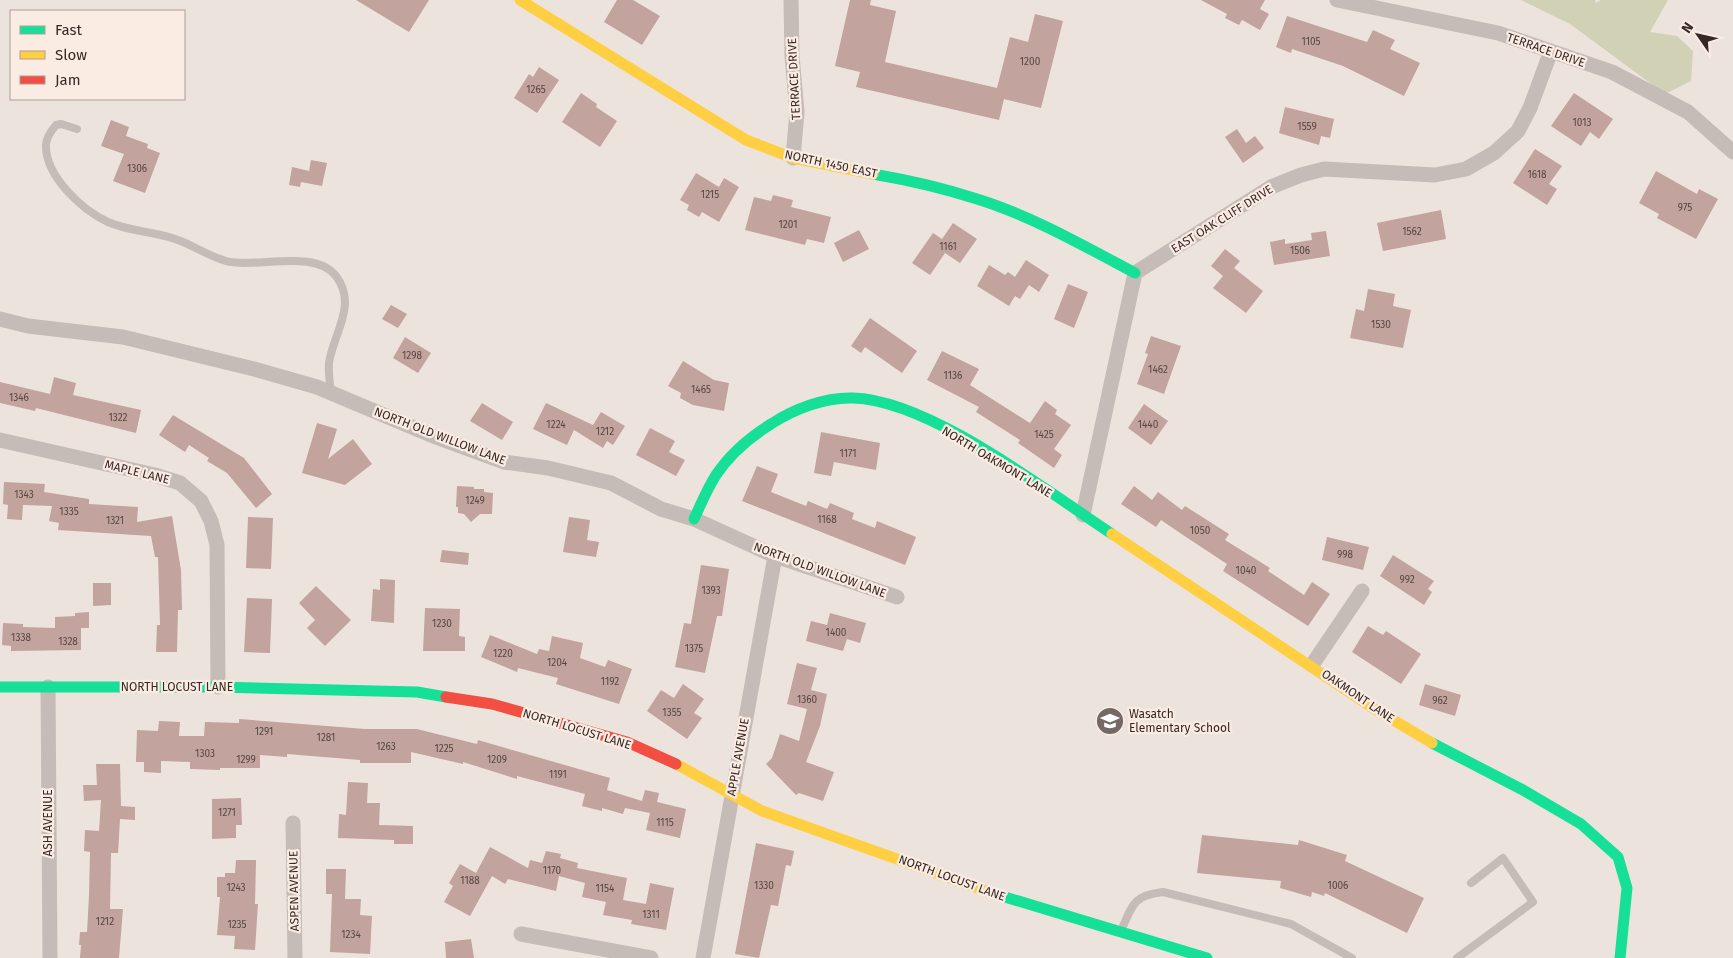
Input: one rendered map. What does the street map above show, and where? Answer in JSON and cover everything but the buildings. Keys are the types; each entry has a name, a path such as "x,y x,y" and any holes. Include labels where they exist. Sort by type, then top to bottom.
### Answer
{"street":[{"name":"NORTH 1450 EAST","path":"520,0 746,140 793,158 912,180 978,199 1053,230 1135,273"},
{"name":"TERRACE DRIVE","path":"791,0 792,56 797,112 793,158"},
{"name":"TERRACE DRIVE","path":"1337,0 1498,34 1551,50 1612,72 1688,112 1733,152"},
{"name":"EAST OAK CLIFF DRIVE","path":"1135,273 1271,188 1301,175 1324,169 1435,175 1466,169 1494,153 1518,130 1530,108 1551,50"},
{"path":"1083,515 1135,273"},
{"name":"NORTH OLD WILLOW LANE","path":"0,319 28,326 123,337 254,369 331,393 436,437 504,462 548,468 611,483 661,509 694,519 775,556 897,597"},
{"name":"NORTH OAKMONT LANE","path":"694,519 717,473 739,447 769,426 802,407 852,398 907,411 959,436 1017,471 1083,515"},
{"name":"MAPLE LANE","path":"0,440 155,475 180,483 201,501 211,520 218,545 218,687"},
{"name":"OAKMONT LANE","path":"1083,515 1312,665 1373,708 1425,739 1523,790 1580,824 1618,856 1627,888 1624,934 1620,958"},
{"name":"APPLE AVENUE","path":"703,958 775,556"},
{"path":"1312,665 1362,591"},
{"name":"NORTH LOCUST LANE","path":"0,687 218,687 418,692 492,704 627,742 693,772 762,811 989,892 1207,958"},
{"name":"ASH AVENUE","path":"48,687 50,958"},
{"name":"ASPEN AVENUE","path":"293,824 295,958"},
{"path":"520,934 651,958"}],"lane":[{"path":"76,130 62,124 56,125 46,144 46,153 53,172 65,187 95,215 123,227 175,239 228,262 286,261 313,264 327,268 336,276 344,299 343,323 329,363 331,393"},
{"path":"1457,958 1533,902 1503,858 1471,883"},
{"path":"1120,933 1135,900 1148,894 1163,892 1291,924 1352,958"}],"green space":[{"path":"1521,0 1595,0 1596,3 1601,0 1668,0 1650,32 1677,36 1693,51 1691,81 1665,94 1570,24"}],"traffic: fast":[{"path":"873,174 938,188 997,206 1058,232 1135,273"},
{"path":"694,519 716,475 734,453 756,434 780,419 810,405 842,398 853,398 884,403 917,414 952,431 1022,473 1112,534"},
{"path":"0,687 218,687 417,692 446,697"},
{"path":"1432,743 1523,790 1581,824 1618,857 1627,888 1620,958"},
{"path":"995,894 1207,958"}],"traffic: slow":[{"path":"520,0 746,140 793,158 873,174"},
{"path":"1112,534 1373,708 1432,743"},
{"path":"676,764 762,811 995,894"}],"traffic: jam":[{"path":"446,697 492,704 627,742 676,764"}],"place":[{"name":"Wasatch Elementary School","path":"1110,721"}]}
